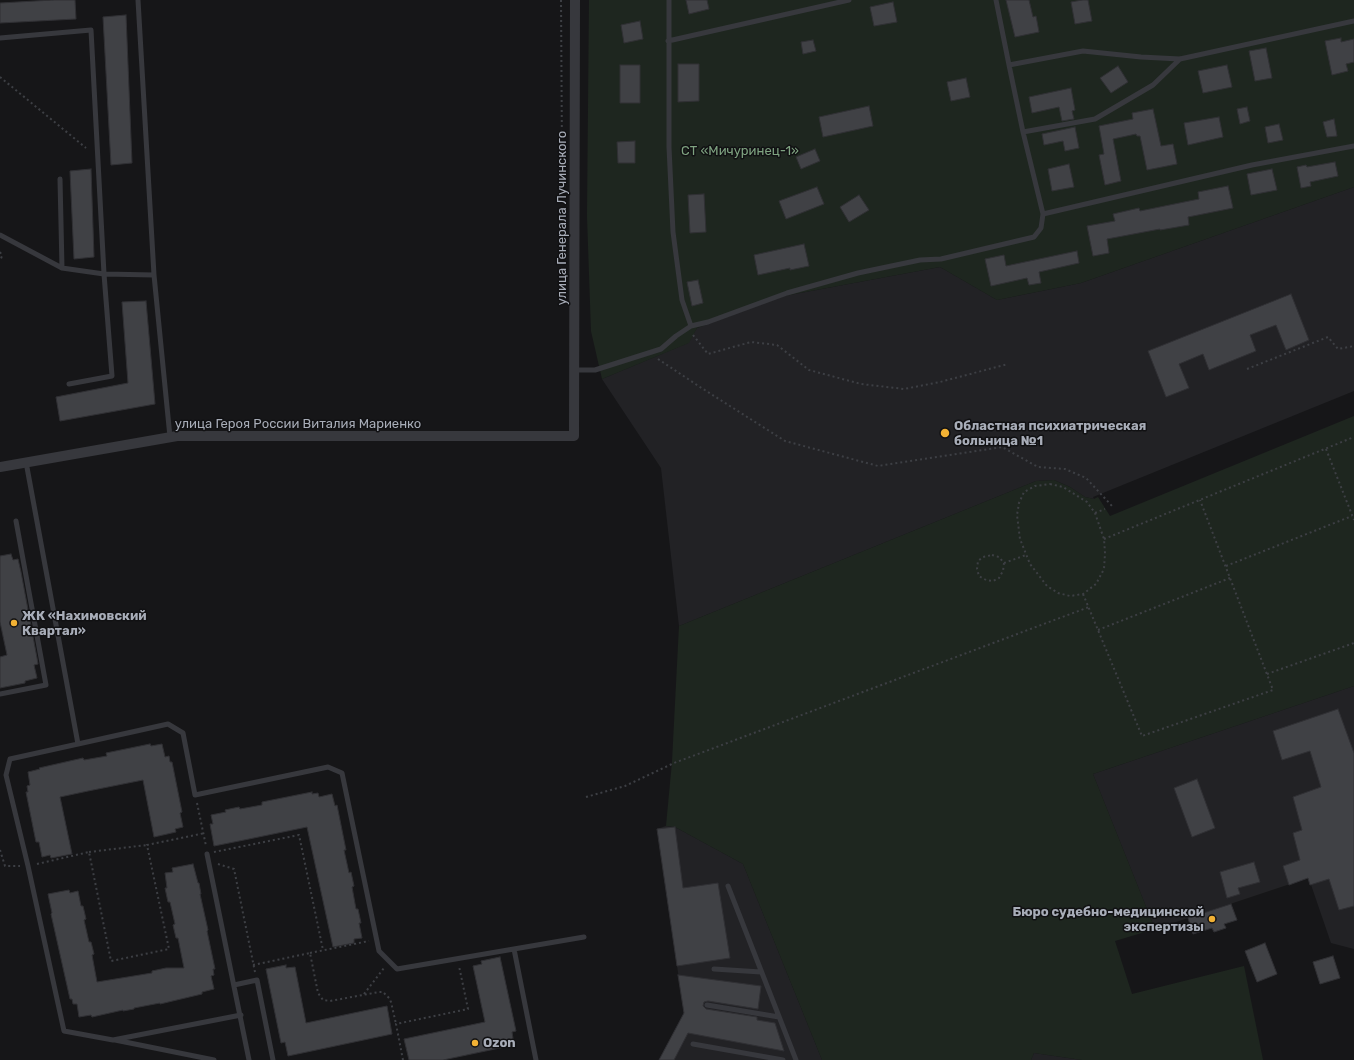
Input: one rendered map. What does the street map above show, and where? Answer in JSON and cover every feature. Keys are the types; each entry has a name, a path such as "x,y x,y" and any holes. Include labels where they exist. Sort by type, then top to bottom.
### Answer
{"street":[{"name":"улица Генерала Лучинского","path":"574,436 575,0"},
{"name":"улица Героя России Виталия Мариенко","path":"0,467 170,437 574,436"}],"lane":[{"path":"138,0 154,275 170,437"},
{"path":"669,0 669,147 673,232 682,300 691,326"},
{"path":"668,41 849,0"},
{"path":"575,370 595,370 661,349 691,326 708,322 787,293 858,272 920,260 941,259 1034,237 1040,228 1043,214 1023,132 996,0"},
{"path":"1010,65 1083,51 1141,57 1180,59 1354,21"},
{"path":"0,38 91,30 104,274 112,376 69,384"},
{"path":"1023,132 1095,119 1152,85 1180,59"},
{"path":"1043,214 1252,165 1354,146"},
{"path":"60,179 62,268"},
{"path":"0,235 62,268 104,274 154,275"},
{"path":"26,462 78,744"},
{"path":"0,694 46,685 16,521"},
{"path":"214,1060 64,1031 28,866 6,775 10,759 168,724 183,733 195,795 328,767 342,773 379,951 397,969 584,937"},
{"path":"207,854 249,1060"},
{"path":"728,886 796,1060"},
{"path":"514,949 536,1060"},
{"path":"714,969 762,972"},
{"path":"234,985 256,980 273,1060"},
{"path":"707,1005 779,1017"},
{"path":"113,1040 240,1015"},
{"path":"693,1044 783,1060"}],"path":[{"path":"561,0 562,159"},
{"path":"0,77 86,148"},
{"path":"0,252 2,256 0,261"},
{"path":"691,326 693,336 708,354 751,342 777,345 809,370 861,384 904,389 940,382 1008,364"},
{"path":"1247,369 1328,337 1338,349 1354,346"},
{"path":"649,352 700,387 785,441 878,466 1002,447 1038,467 1066,469 1086,478 1112,506"},
{"path":"1104,539 1354,437"},
{"path":"1326,448 1354,520"},
{"path":"1050,484 1063,487 1087,502 1095,513 1104,539 1104,569 1096,584 1083,594 1070,596 1058,593 1047,586 1038,576 1030,564 1020,539 1018,527 1019,503 1024,492 1035,486 1050,484"},
{"path":"1083,594 1142,736 1273,690 1200,500"},
{"path":"1095,513 1105,509"},
{"path":"1226,566 1352,516"},
{"path":"992,555 999,557 1004,563 1003,571 999,578 993,581 986,580 979,576 977,569 978,561 983,557 992,555"},
{"path":"1004,563 1026,555"},
{"path":"1098,630 1230,578"},
{"path":"586,797 625,786 674,763 1089,607"},
{"path":"1267,674 1354,643"},
{"path":"195,795 204,833 207,854 299,835 323,950"},
{"path":"0,850 5,866 28,866 88,852 147,845 204,833"},
{"path":"88,852 111,961 169,949 147,845"},
{"path":"209,861 234,869 256,980"},
{"path":"253,965 376,939"},
{"path":"310,953 318,993 323,1000 330,1001 379,992 386,994 391,1002 403,1060"},
{"path":"396,1024 468,1009 458,959"},
{"path":"363,995 389,962"}],"shaded area":[{"name":"Областная психиатрическая больница №1","path":"1354,187 1354,391 1093,497 1094,499 1085,497 1070,487 1054,480 1036,481 679,626 661,468 602,379 688,343 697,328 784,296 940,267 997,300 1081,283","holes":["1290,294 1309,340 1286,350 1276,325 1250,335 1256,351 1209,370 1203,354 1179,364 1189,388 1166,397 1148,351"]},
{"path":"1354,686 1354,949 1331,943 1307,873 1299,881 1155,929 1093,774"},
{"path":"666,826 675,827 743,864 822,1060 659,1060 684,1013 657,829"},
{"path":"1034,1053 1082,1060 1031,1060"}],"green space":[{"name":"СТ «Мичуринец-1»","path":"589,0 1354,0 1354,187 1081,283 997,300 940,267 784,296 697,328 689,343 602,379 591,331 587,216"},
{"path":"1354,416 1354,686 1093,774 1155,929 1115,941 1132,994 1244,966 1263,1060 1082,1060 1034,1053 1031,1060 822,1060 743,864 675,827 666,826 672,762 679,626 1036,481 1054,480 1070,487 1085,497 1094,499 1098,497 1110,516"}],"building":[{"path":"75,0 76,19 0,23 0,3"},
{"path":"686,0 707,0 709,9 689,14"},
{"path":"1006,0 1029,0 1033,17 1036,16 1039,32 1015,37"},
{"path":"1088,0 1092,21 1075,24 1071,2"},
{"path":"893,2 897,22 874,26 870,7"},
{"path":"126,15 132,163 111,165 103,17"},
{"path":"640,21 643,39 624,43 621,25"},
{"path":"1341,38 1341,42 1354,39 1354,62 1346,64 1348,71 1332,75 1325,41"},
{"path":"813,40 816,51 803,54 801,42"},
{"path":"1266,48 1272,78 1255,81 1249,51"},
{"path":"678,64 699,64 699,101 678,102"},
{"path":"620,65 640,65 640,103 620,103"},
{"path":"1227,65 1232,87 1203,93 1198,71"},
{"path":"1118,66 1128,82 1111,93 1100,78"},
{"path":"966,78 970,97 951,101 947,82"},
{"path":"1071,88 1075,110 1072,111 1074,119 1062,121 1059,107 1032,113 1029,97"},
{"path":"869,106 873,126 823,137 819,117"},
{"path":"1247,107 1250,121 1240,124 1237,109"},
{"path":"1153,109 1161,146 1173,144 1177,164 1147,170 1140,136 1137,136 1136,134 1113,139 1121,181 1105,185 1099,155 1104,154 1099,126 1133,119 1132,113"},
{"path":"1219,117 1223,137 1188,145 1184,123"},
{"path":"1334,119 1337,136 1327,137 1323,122"},
{"path":"1279,124 1283,140 1268,143 1265,127"},
{"path":"1075,127 1079,148 1065,151 1063,141 1044,145 1042,134"},
{"path":"635,141 635,163 618,163 617,142"},
{"path":"815,149 820,161 801,169 796,157"},
{"path":"1335,162 1338,176 1310,182 1311,186 1301,188 1297,167 1306,165 1307,167"},
{"path":"1069,164 1074,187 1052,191 1048,169"},
{"path":"91,169 94,257 74,259 70,171"},
{"path":"1272,169 1277,190 1251,195 1247,174"},
{"path":"1228,186 1233,208 1188,217 1189,225 1107,239 1109,253 1093,256 1087,226 1115,221 1113,214 1139,208 1140,211 1199,199 1198,192"},
{"path":"817,187 824,204 786,219 779,201"},
{"path":"704,194 706,232 690,233 688,195"},
{"path":"859,195 869,210 849,222 840,207"},
{"path":"804,244 809,266 790,270 790,268 758,275 754,255"},
{"path":"1077,251 1079,263 1039,272 1041,283 1029,285 1027,278 991,286 985,259 1004,255 1006,266"},
{"path":"698,280 703,303 692,306 687,282"},
{"path":"1291,294 1309,340 1286,350 1276,325 1250,335 1256,351 1209,370 1203,354 1179,364 1189,388 1166,397 1148,351"},
{"path":"146,301 155,404 60,421 56,397 128,383 122,302"},
{"name":"ЖК «Нахимовский Квартал»","path":"11,554 13,560 18,559 21,572 38,664 34,665 37,678 25,681 25,683 0,688 0,657 7,655 0,622 0,556"},
{"path":"1338,709 1354,753 1354,906 1339,910 1329,879 1310,885 1308,878 1289,885 1283,866 1300,860 1293,833 1302,830 1293,797 1321,787 1310,751 1282,760 1273,731"},
{"path":"150,744 151,746 162,744 165,757 169,756 170,762 172,762 182,812 180,813 183,827 175,829 176,832 154,837 143,780 88,791 60,797 72,854 51,858 50,855 42,857 39,842 36,842 26,792 28,792 27,786 30,785 28,772 83,758 84,760 107,756 106,753"},
{"path":"1197,779 1215,828 1192,837 1174,788"},
{"path":"312,792 312,794 318,793 319,797 332,794 335,806 337,805 346,850 344,850 349,873 351,872 354,886 352,887 356,909 358,909 361,923 359,923 362,938 354,939 354,943 333,947 307,827 214,846 210,824 213,824 211,815 226,812 225,810 262,805 262,802"},
{"path":"675,827 683,888 718,883 730,958 677,966 657,829"},
{"path":"1254,862 1260,882 1238,888 1240,894 1227,898 1220,872"},
{"path":"193,864 199,883 215,969 213,969 214,975 211,976 214,989 202,992 202,994 160,1004 92,1017 91,1015 79,1017 77,1004 73,1004 72,999 70,999 48,894 69,890 70,893 78,891 81,906 83,906 86,919 84,920 89,942 91,942 94,954 92,955 97,982 152,973 152,971 166,968 184,968 178,938 176,938 173,925 175,924 170,902 168,902 165,888 167,888 165,873 173,872 172,868"},
{"name":"Бюро судебно-медицинской экспертизы","path":"1231,904 1237,920 1224,924 1226,928 1214,932 1212,928 1193,934 1188,918"},
{"path":"1265,943 1277,974 1257,982 1245,951"},
{"path":"1333,956 1340,978 1320,984 1313,962"},
{"path":"500,957 516,1031 512,1032 514,1045 443,1060 409,1060 404,1039 485,1022 473,966 482,964 481,961"},
{"path":"286,965 286,968 295,967 306,1023 387,1006 392,1034 288,1056 285,1042 281,1043 266,969"},
{"path":"678,975 761,986 758,1009 708,1001 704,1002 703,1006 706,1009 757,1017 757,1020 775,1023 784,1051 688,1033 674,1060 659,1060 684,1013"}],"place":[{"name":"Областная психиатрическая больница №1","path":"945,433"},
{"name":"ЖК «Нахимовский Квартал»","path":"14,623"},
{"name":"Бюро судебно-медицинской экспертизы","path":"1212,919"},
{"name":"Ozon","path":"475,1043"}]}
